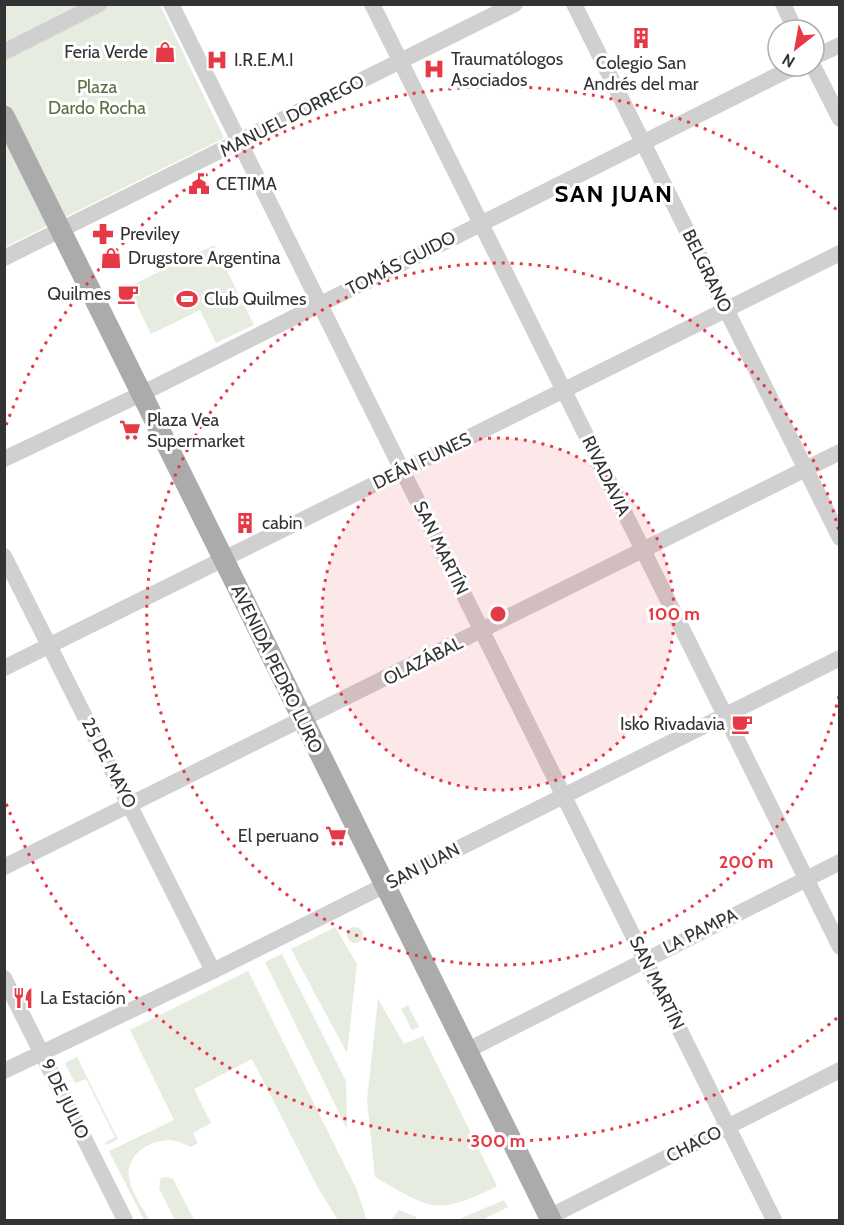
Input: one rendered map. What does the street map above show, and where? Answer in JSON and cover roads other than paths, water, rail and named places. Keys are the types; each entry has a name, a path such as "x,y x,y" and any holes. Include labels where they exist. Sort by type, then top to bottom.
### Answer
{"main road":[{"name":"AVENIDA PEDRO LURO","path":"4,116 550,1219"}],"street":[{"path":"4,52 99,4"},
{"name":"SAN MARTÍN","path":"171,4 774,1221"},
{"name":"RIVADAVIA","path":"372,4 840,947"},
{"name":"MANUEL DORREGO","path":"4,258 515,4"},
{"name":"BELGRANO","path":"574,4 840,538"},
{"path":"783,4 789,18"},
{"path":"826,51 840,45"},
{"name":"TOMÁS GUIDO","path":"4,459 141,394 772,78"},
{"path":"819,78 840,119"},
{"name":"DEÁN FUNES","path":"4,668 840,253"},
{"name":"OLAZÁBAL","path":"4,867 303,721 840,452"},
{"name":"25 DE MAYO","path":"4,556 213,971"},
{"name":"SAN JUAN","path":"4,1071 213,971 840,658"},
{"name":"LA PAMPA","path":"466,1051 644,958 840,862"},
{"name":"9 DE JULIO","path":"4,978 124,1220"},
{"name":"CHACO","path":"550,1219 840,1070"}],"place":[{"name":"Colegio San Andrés del mar","path":"641,38"},
{"name":"Feria Verde","path":"165,52"},
{"name":"I.R.E.M.I","path":"217,60"},
{"name":"Traumatólogos Asociados","path":"434,69"},
{"name":"CETIMA","path":"199,184"},
{"name":"Previley","path":"103,234"},
{"name":"Drugstore Argentina","path":"111,258"},
{"name":"Quilmes","path":"128,294"},
{"name":"Club Quilmes","path":"187,299"},
{"name":"Plaza Vea Supermarket","path":"130,430"},
{"name":"cabin","path":"245,523"},
{"name":"Isko Rivadavia","path":"742,724"},
{"name":"El peruano","path":"336,836"},
{"name":"La Estación","path":"23,998"}],"district":[{"name":"SAN JUAN","path":"614,194"}],"park label":[{"name":"Plaza Dardo Rocha","path":"97,97"}]}
